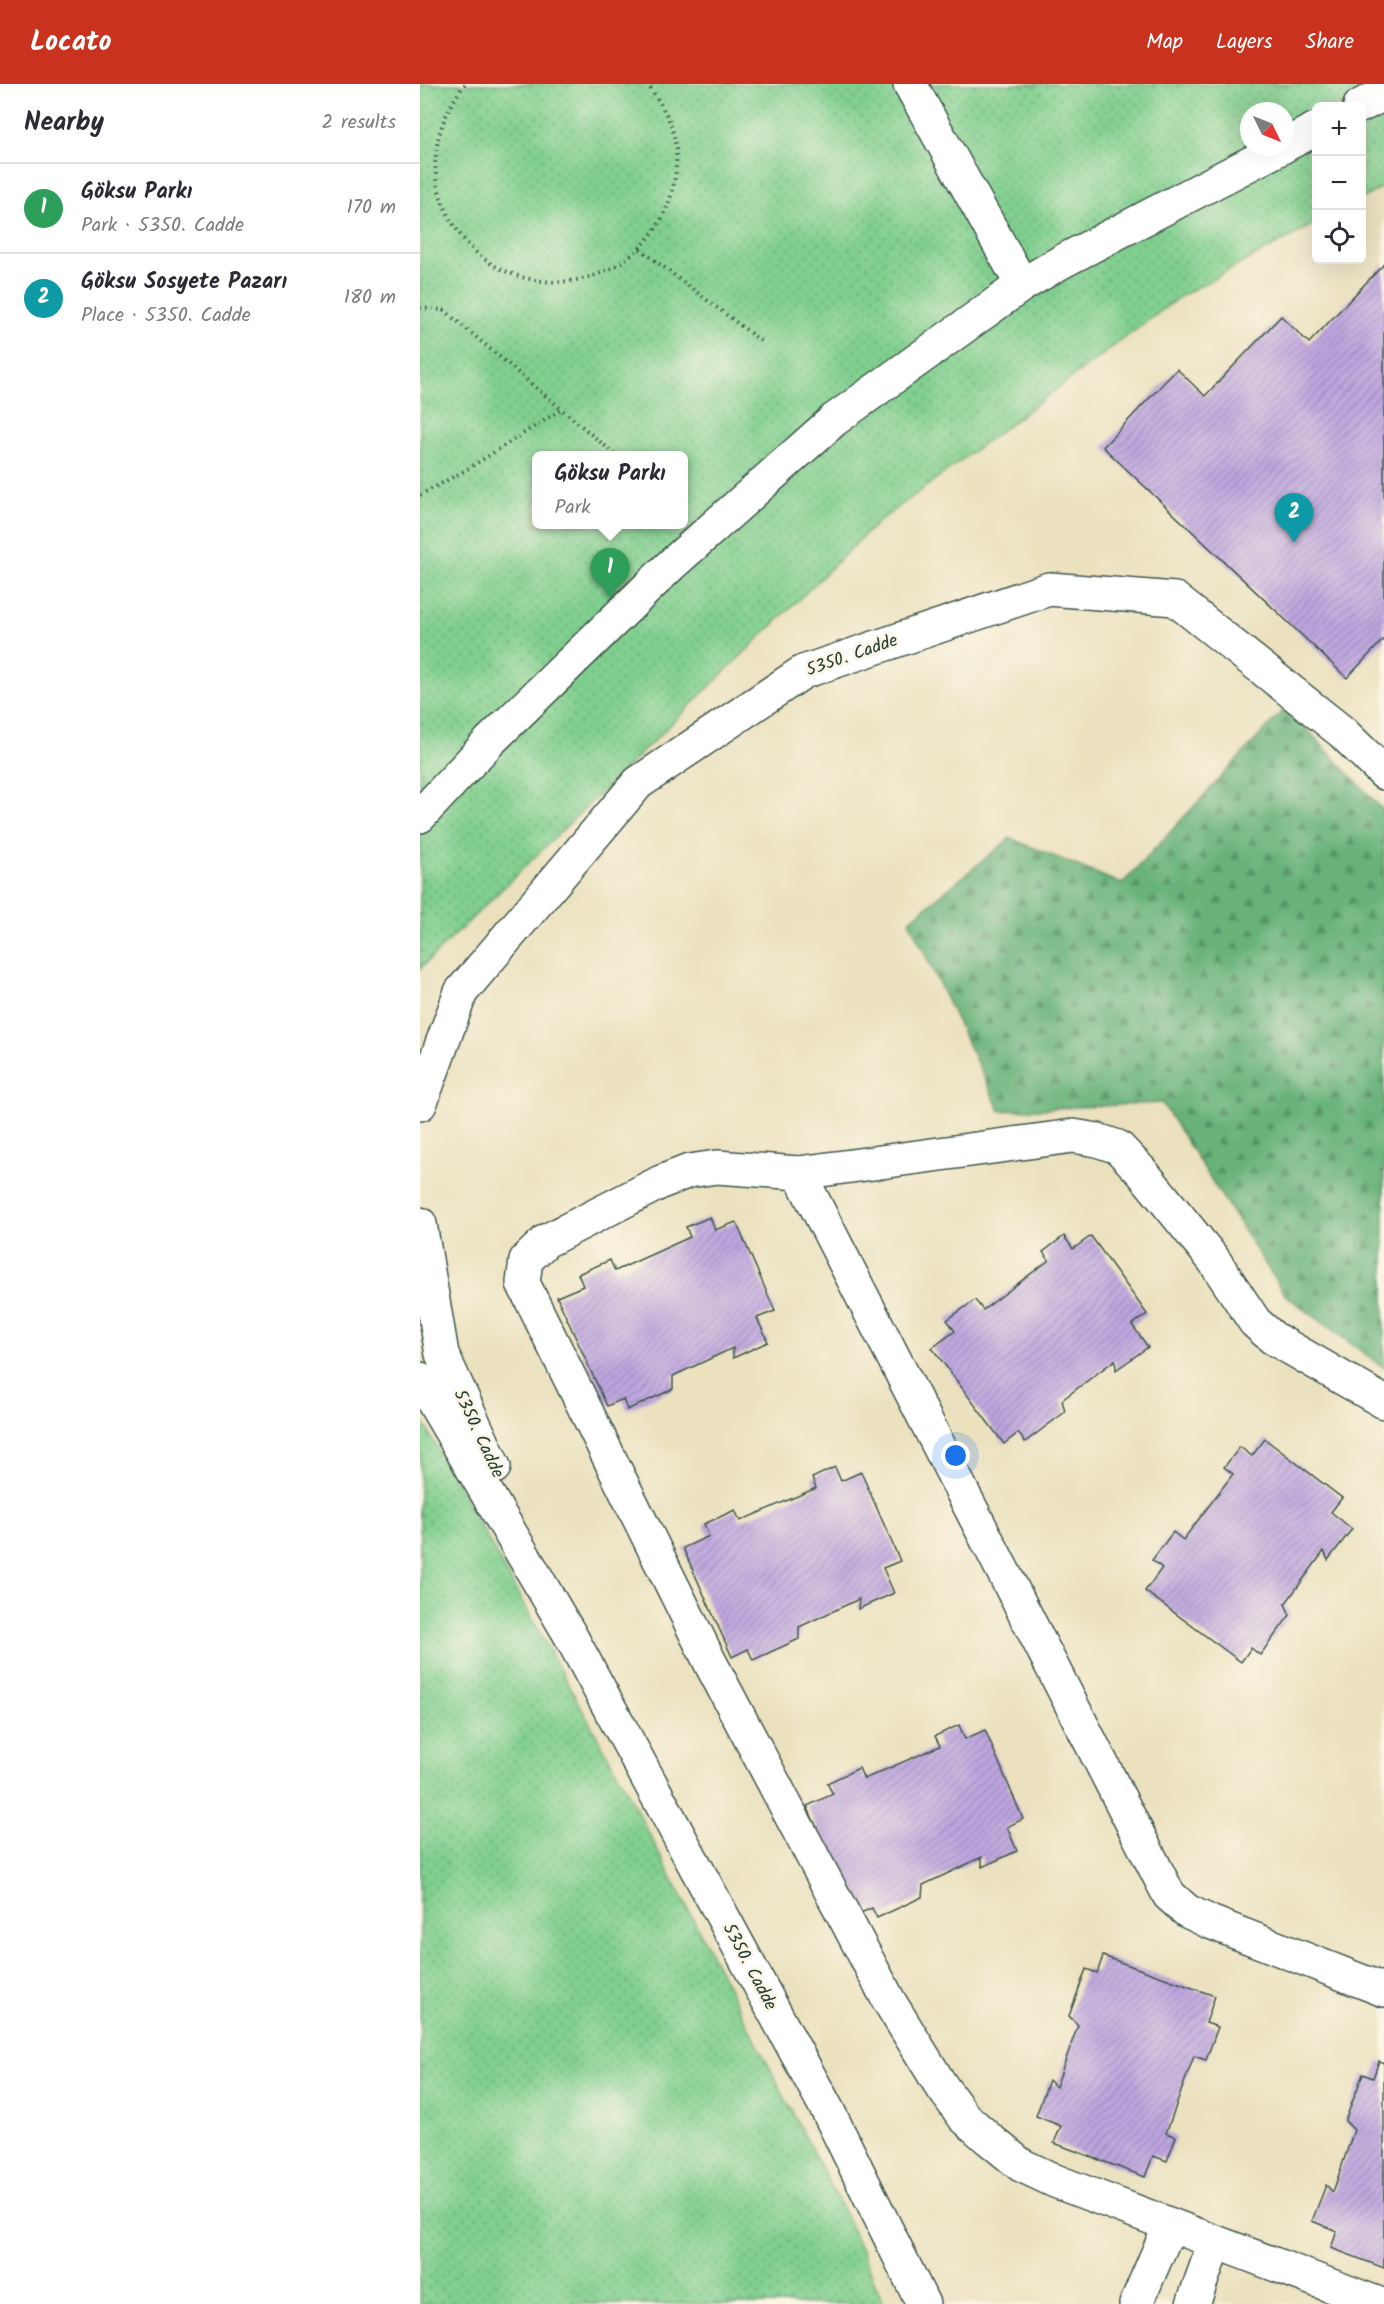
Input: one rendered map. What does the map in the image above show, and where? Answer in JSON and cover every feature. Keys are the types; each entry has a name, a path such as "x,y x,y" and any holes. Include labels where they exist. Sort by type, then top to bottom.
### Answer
{"street":[{"path":"910,84 1022,285"},
{"path":"1366,103 1384,94"},
{"path":"1294,140 1312,132"},
{"path":"420,816 489,742 671,565 834,420 1022,285 1061,261 1264,156"},
{"name":"5350. Cadde","path":"420,1104 461,992 638,783 804,672 1049,589 1175,599 1342,732 1384,773"},
{"path":"1379,2304 1055,2181 1022,2165 964,2117 940,2084 889,2001 711,1664 523,1283 526,1260 546,1241 661,1182 688,1171 717,1167 799,1173 1073,1136 1097,1140 1118,1147 1142,1172 1213,1259 1255,1322 1273,1338 1384,1402"},
{"path":"799,1173 1169,1895 1187,1911 1210,1922 1384,1990"},
{"name":"5350. Cadde","path":"420,1224 442,1354 569,1633"},
{"name":"5350. Cadde","path":"420,1378 569,1633 828,2111 923,2304"},
{"path":"1136,2304 1170,2224"},
{"path":"1193,2304 1215,2242"}],"path":[{"path":"465,84 452,101 440,130 435,161 439,192 450,222 469,247 494,266 523,279 554,283 585,280 615,268 640,249 660,224 672,195 676,164 673,133 662,103 647,84"},
{"path":"640,249 762,342"},
{"path":"420,308 444,310 611,451"},
{"path":"420,495 466,470 562,409"}],"green space":[{"path":"420,84 1384,84 1384,186 1366,197 1366,102 1312,102 1312,225 1181,296 876,524 420,969"},
{"path":"1286,707 1384,811 1384,1368 1285,1295 1162,1103 1000,1111 909,921 1010,838 1122,884"},
{"path":"420,1417 623,1783 846,2216 884,2304 420,2304"}],"building":[{"path":"1384,264 1384,639 1347,678 1103,447 1177,369 1205,396 1281,316 1309,343"},
{"path":"710,1217 715,1230 736,1222 775,1311 757,1318 768,1342 733,1358 733,1348 673,1376 673,1389 627,1410 623,1399 607,1406 557,1297 583,1286 578,1274 610,1260 615,1271 690,1237 686,1227"},
{"path":"1064,1236 1073,1249 1091,1236 1147,1314 1132,1325 1148,1347 1116,1370 1115,1360 1062,1400 1065,1412 1025,1442 1018,1433 1004,1444 932,1348 955,1331 947,1320 975,1300 983,1310 1049,1260 1043,1252"},
{"path":"1265,1439 1342,1498 1331,1512 1352,1529 1328,1560 1324,1551 1285,1604 1290,1615 1260,1655 1251,1648 1241,1662 1145,1591 1162,1568 1152,1560 1173,1532 1183,1540 1233,1474 1224,1467 1240,1447 1252,1456"},
{"path":"835,1467 841,1481 861,1472 900,1561 883,1568 894,1593 858,1609 859,1599 799,1627 799,1639 753,1660 748,1649 732,1657 683,1548 709,1536 704,1524 735,1510 740,1521 816,1488 812,1478"},
{"path":"959,1725 965,1739 985,1730 1023,1819 1007,1827 1017,1851 982,1867 982,1857 923,1885 922,1897 877,1918 872,1908 856,1915 807,1806 833,1794 827,1783 859,1768 864,1779 940,1746 935,1736"},
{"path":"1103,1956 1215,1996 1206,2023 1218,2027 1206,2060 1194,2056 1166,2133 1176,2137 1167,2161 1153,2156 1145,2177 1054,2143 1061,2126 1036,2116 1049,2080 1056,2087 1078,2025 1069,2016 1086,1969 1097,1973"},
{"path":"1379,2061 1384,2063 1384,2268 1331,2248 1337,2231 1312,2221 1326,2185 1333,2192 1354,2130 1345,2121 1363,2074 1373,2078"}],"place":[{"name":"Göksu Sosyete Pazarı","path":"1294,543"},
{"name":"Göksu Parkı","path":"610,598"}]}
